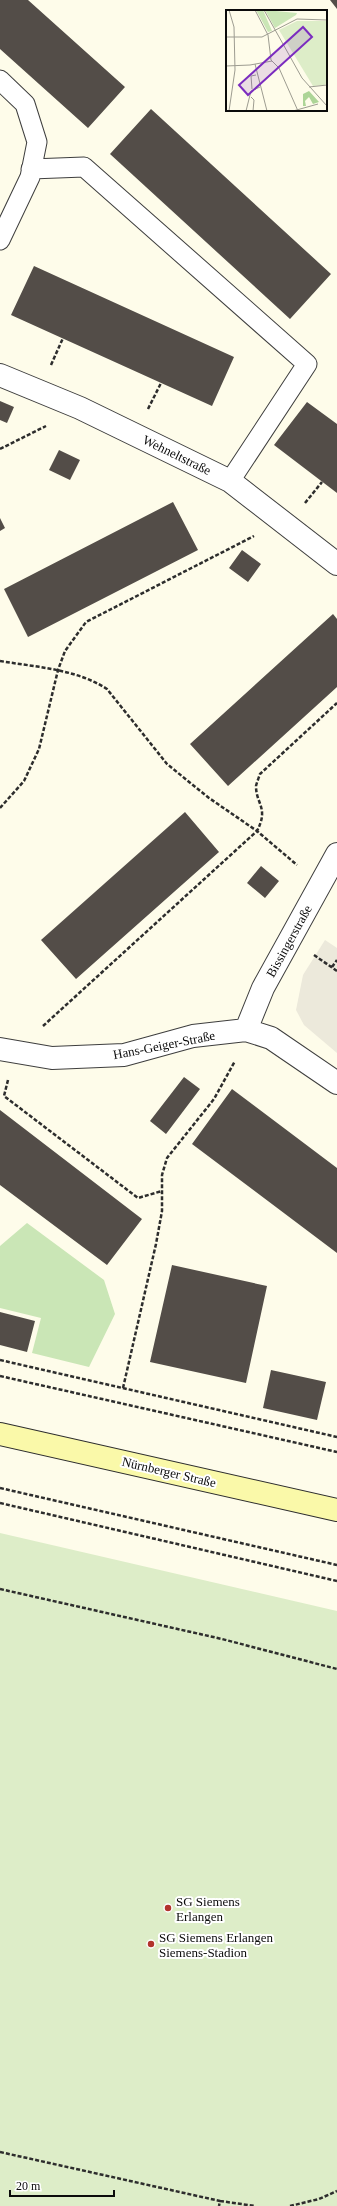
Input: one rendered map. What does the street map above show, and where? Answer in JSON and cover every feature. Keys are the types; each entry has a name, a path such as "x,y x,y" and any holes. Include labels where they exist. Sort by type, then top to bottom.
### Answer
{"street":[{"name":"Wehneltstraße","path":"0,375 80,408 230,481 337,564"},
{"name":"Bissingerstraße","path":"246,1030 263,988 337,854"},
{"name":"Hans-Geiger-Straße","path":"7,1050 52,1058 124,1055 193,1036 246,1030 271,1038 337,1083"},
{"name":"Nürnberger Straße","path":"0,1434 337,1510"}],"lane":[{"path":"0,80 25,104 38,142 30,176 0,240"},
{"path":"32,169 84,167 307,364 230,481"}],"path":[{"path":"0,449 80,408"},
{"path":"0,808 24,781 39,749 58,670 65,651 86,622 282,521"},
{"path":"0,661 58,670 96,681 107,689 168,764 209,798 257,831 320,885"},
{"path":"162,1191 138,1198 4,1096 7,1050 257,831 263,810 256,786 260,774 337,703"},
{"path":"332,967 337,960"},
{"path":"123,1388 156,1244 162,1211 162,1175 167,1158 224,1084 246,1030"},
{"path":"0,1360 337,1437"},
{"path":"0,1376 337,1452"},
{"path":"0,1488 337,1565"},
{"path":"0,1503 337,1581"},
{"path":"0,1589 222,1639 337,1669"},
{"path":"0,2152 220,2201 255,2206"},
{"path":"290,2206 319,2199 337,2191"},
{"path":"219,2206 220,2201"}],"green space":[{"path":"27,1223 104,1280 115,1314 89,1367 32,1353 41,1318 0,1308 0,1246"},
{"name":"SG Siemens Erlangen","path":"0,1533 337,1611 337,2206 0,2206"}],"shaded area":[{"path":"325,940 337,948 337,1053 304,1025 296,1010 303,975"}],"building":[{"path":"0,0 28,0 125,87 88,128 0,49"},
{"path":"330,0 337,0 337,9"},
{"path":"151,109 331,274 290,319 110,154"},
{"path":"34,266 234,357 212,406 11,315"},
{"path":"0,401 14,407 7,423 0,420"},
{"path":"307,402 337,424 337,493 274,445"},
{"path":"59,450 80,460 70,480 49,470"},
{"path":"173,502 198,550 28,637 4,589"},
{"path":"0,518 5,528 0,531"},
{"path":"242,550 261,564 248,582 229,568"},
{"path":"333,614 337,619 337,687 228,786 190,744"},
{"path":"185,812 219,852 76,979 41,940"},
{"path":"261,866 279,881 265,898 247,883"},
{"path":"184,1077 200,1089 166,1134 150,1121"},
{"path":"232,1089 337,1168 337,1253 192,1144"},
{"path":"0,1110 142,1219 107,1265 0,1185"},
{"path":"172,1265 267,1286 246,1383 150,1362"},
{"path":"0,1312 35,1321 27,1352 0,1345"},
{"path":"271,1370 326,1382 317,1420 263,1408"}],"place":[{"name":"SG Siemens Erlangen","path":"168,1908"},
{"name":"SG Siemens Erlangen Siemens-Stadion","path":"151,1944"}]}
